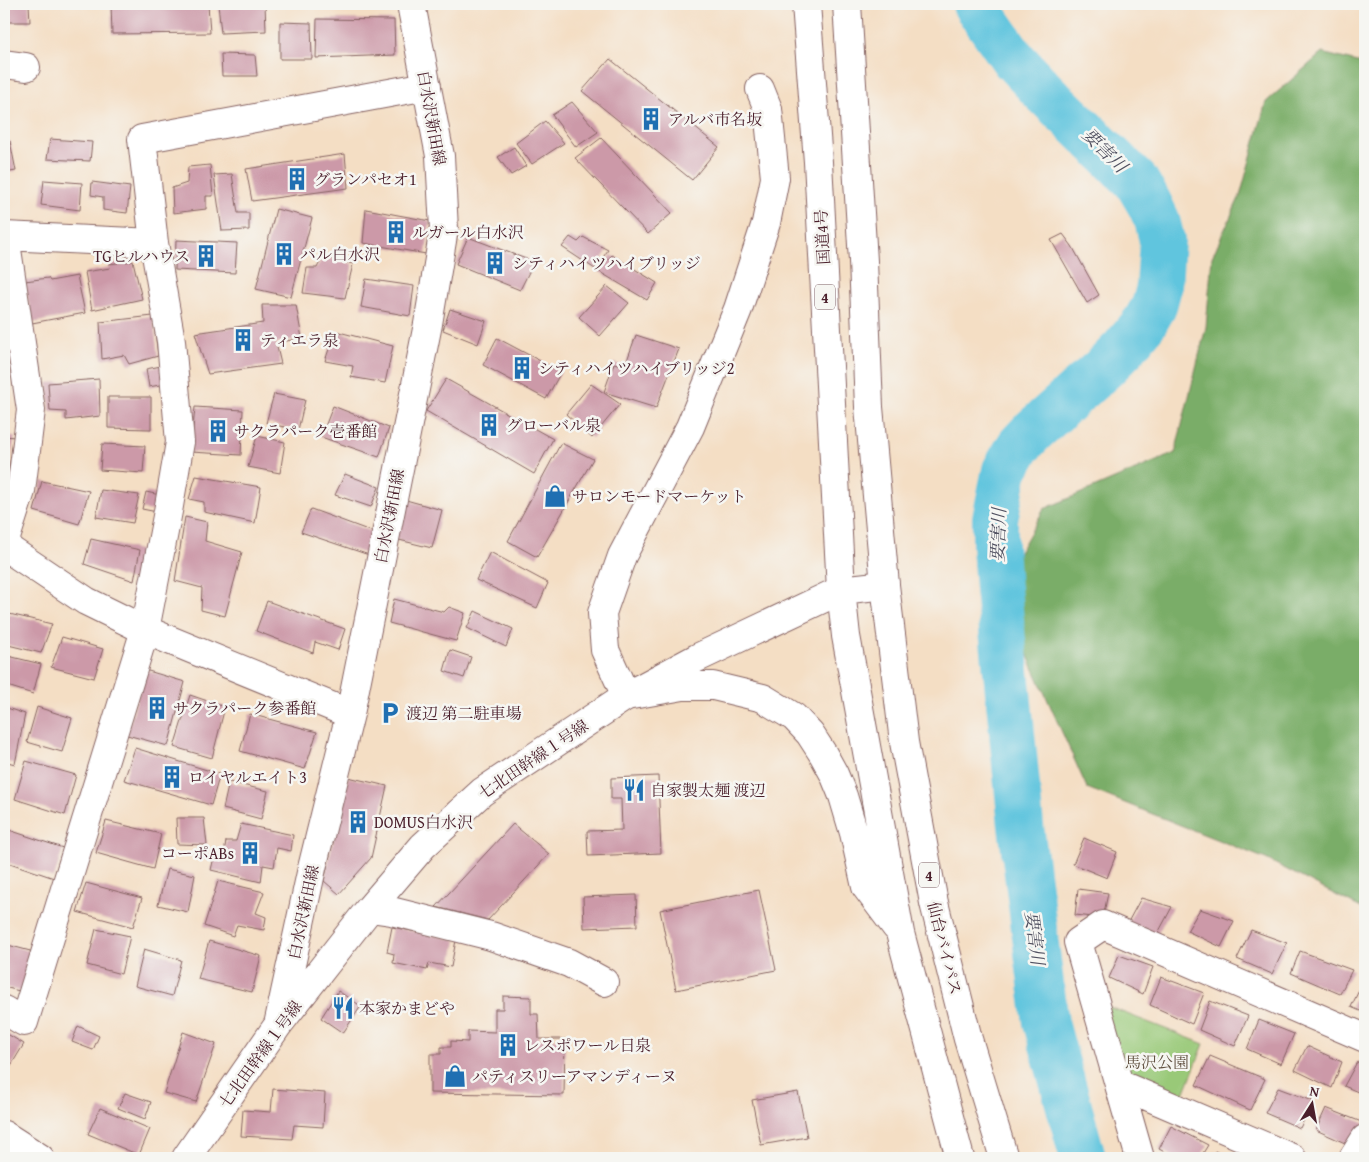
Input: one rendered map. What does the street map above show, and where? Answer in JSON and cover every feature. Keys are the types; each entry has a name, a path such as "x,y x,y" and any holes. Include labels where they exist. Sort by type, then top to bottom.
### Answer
{"main road":[{"name":"白水沢新田線","path":"278,1025 312,868 350,714 424,344 444,229 440,156 411,4"},
{"name":"国道4号","path":"806,4 818,172 841,590"},
{"name":"4","path":"847,4 864,261 869,407 884,585"},
{"path":"4,1010 24,1022 145,630 180,442 171,341 154,243 142,139 427,86"},
{"path":"760,89 768,109 775,178 766,223 738,309 690,427 622,556 602,612 605,650 626,696 683,686 712,686 763,698 794,717 810,734 834,774 854,833 866,887 900,933"},
{"path":"154,243 5,236 31,410 21,491 4,545 86,601 145,630 350,714"},
{"name":"七北田幹線１号線","path":"186,1158 278,1025 370,908 423,846 482,792 626,696 697,658 841,590 884,585"},
{"name":"仙台バイパス","path":"884,585 904,742 934,903 968,1039 1004,1158"},
{"name":"4","path":"841,590 846,636 900,933 960,1158"},
{"path":"370,908 491,936 569,963 604,982"},
{"path":"1140,1158 1078,942 1103,925 1365,1038"},
{"path":"1119,1084 1292,1158"},
{"path":"4,1135 40,1158"},
{"path":"1353,1158 1365,1139"}],"green space":[{"path":"1322,53 1365,64 1365,910 1266,859 1087,788 998,589 1044,509 1175,453 1206,327 1212,257 1240,196 1266,102"},
{"name":"馬沢公園","path":"1096,1002 1204,1044 1178,1109 1119,1084"}],"building":[{"path":"4,4 29,4 30,22 4,22"},
{"path":"111,4 208,4 210,33 112,34"},
{"path":"218,4 265,4 266,31 221,33"},
{"path":"317,19 394,20 395,55 316,58"},
{"path":"280,22 311,23 312,59 280,59"},
{"path":"221,54 255,55 257,76 222,76"},
{"name":"アルバ市名坂","path":"610,59 719,147 692,180 582,91"},
{"path":"4,74 8,102 4,103"},
{"path":"572,102 598,132 576,147 552,115"},
{"path":"545,121 564,143 532,164 516,143"},
{"path":"601,138 672,213 648,234 575,158"},
{"path":"50,139 92,142 90,161 47,159"},
{"path":"10,141 16,171 4,173 4,142"},
{"path":"514,147 526,166 511,175 498,157"},
{"name":"グランパセオ1","path":"345,154 348,188 252,201 246,169"},
{"path":"210,165 213,196 206,196 206,209 173,213 172,188 187,183 188,167"},
{"path":"232,174 238,213 249,213 249,230 222,231 214,175"},
{"path":"44,180 82,183 80,210 41,205"},
{"path":"92,182 130,187 127,213 103,210 103,197 91,195"},
{"name":"パル白水沢","path":"276,209 312,218 291,297 256,289"},
{"name":"ルガール白水沢","path":"366,209 430,221 426,254 363,243"},
{"path":"1063,234 1072,246 1099,295 1087,303 1051,240"},
{"name":"シティハイツハイブリッジ","path":"468,237 534,262 520,290 456,264"},
{"path":"570,237 578,242 583,237 608,250 595,269 562,247"},
{"name":"TGヒルハウス","path":"176,240 237,243 235,273 175,270"},
{"path":"612,255 657,283 647,300 598,271"},
{"path":"323,256 353,264 345,298 303,293 307,268 317,268"},
{"path":"133,261 142,299 92,310 85,272 110,268 109,264"},
{"path":"77,276 85,313 32,323 25,281 48,278 50,281"},
{"path":"366,279 414,286 410,316 361,307"},
{"path":"607,286 629,303 600,336 579,317"},
{"name":"ティエラ泉","path":"262,305 296,305 302,338 276,343 281,364 208,374 195,333 263,323"},
{"path":"450,309 486,321 478,344 443,330"},
{"path":"153,316 158,356 129,364 124,355 102,359 100,322"},
{"path":"335,331 393,346 385,383 351,377 353,366 325,361"},
{"path":"636,335 679,349 656,408 604,392 614,363 625,366"},
{"name":"シティハイツハイブリッジ2","path":"497,338 561,372 546,399 483,365"},
{"path":"166,365 170,383 149,387 146,369"},
{"path":"99,379 100,416 66,420 66,412 50,411 48,383"},
{"name":"グローバル泉","path":"446,379 553,439 534,474 426,411"},
{"path":"591,384 620,404 592,438 566,414"},
{"path":"274,394 305,400 298,430 266,423"},
{"path":"108,397 151,397 151,429 108,428"},
{"path":"333,406 389,428 379,457 321,437"},
{"name":"サクラパーク壱番館","path":"195,407 243,410 241,455 191,452"},
{"path":"4,436 15,437 7,476 4,478"},
{"path":"257,436 285,442 280,473 248,467"},
{"path":"561,443 593,459 537,557 508,541"},
{"path":"102,444 145,446 143,473 100,470"},
{"path":"345,474 379,487 371,507 335,495"},
{"path":"196,476 261,487 255,523 204,512 204,502 189,499"},
{"path":"42,481 89,491 79,524 34,511"},
{"path":"101,490 139,495 133,523 96,517"},
{"path":"146,492 160,495 157,512 142,509"},
{"path":"406,500 442,510 432,548 395,539"},
{"path":"311,509 376,533 369,555 301,532"},
{"path":"185,517 207,522 205,541 242,552 225,616 201,610 202,588 175,581"},
{"path":"91,539 140,550 134,581 84,564"},
{"path":"490,552 548,583 537,608 476,580"},
{"path":"394,599 444,612 449,607 465,613 456,641 389,623"},
{"path":"267,601 345,629 338,650 315,642 313,653 256,631"},
{"path":"475,611 513,629 506,647 467,628"},
{"path":"5,613 52,624 41,653 4,644"},
{"path":"62,637 103,649 94,678 51,667"},
{"path":"450,650 471,657 464,678 444,671"},
{"path":"4,655 41,664 33,694 4,685"},
{"name":"サクラパーク参番館","path":"145,670 185,682 168,746 127,735"},
{"path":"190,695 225,707 212,758 174,747"},
{"path":"4,707 25,714 15,764 4,761"},
{"path":"37,707 72,718 62,752 27,742"},
{"path":"250,714 317,732 305,769 240,751"},
{"name":"ロイヤルエイト3","path":"135,748 220,774 211,805 124,780"},
{"path":"26,761 76,775 65,815 15,799"},
{"path":"658,776 661,853 588,856 587,831 622,830 621,799 611,799 611,778"},
{"name":"DOMUS白水沢","path":"348,777 387,786 371,858 339,894 324,881"},
{"path":"229,782 268,791 261,819 223,809"},
{"path":"176,818 204,818 207,845 177,844"},
{"path":"106,821 161,834 153,869 96,853"},
{"name":"コーポABs","path":"241,824 293,835 291,851 277,848 274,867 263,865 261,882 211,870 215,853 224,853 226,841 236,841"},
{"path":"513,824 549,854 488,920 436,907"},
{"path":"6,829 63,848 54,878 4,861 4,836"},
{"path":"1084,838 1117,852 1107,878 1073,864"},
{"path":"167,869 195,875 188,912 158,905"},
{"path":"218,881 264,892 256,913 266,917 264,930 237,925 233,936 204,926"},
{"path":"86,883 142,898 133,927 77,912"},
{"path":"1078,889 1108,893 1103,918 1075,915"},
{"path":"759,890 776,970 676,990 660,910"},
{"path":"636,895 637,926 584,928 583,897"},
{"path":"1141,898 1172,907 1157,935 1128,922"},
{"path":"1200,909 1234,921 1221,947 1187,931"},
{"path":"392,927 456,940 451,967 429,963 427,970 393,963 394,954 387,952"},
{"path":"96,929 130,936 121,974 87,965"},
{"path":"1251,930 1287,943 1272,974 1237,959"},
{"path":"209,941 261,956 252,992 198,979"},
{"path":"4,944 34,952 23,992 4,987"},
{"path":"144,949 181,960 172,996 135,986"},
{"path":"1300,951 1352,970 1340,994 1291,973"},
{"path":"1119,955 1153,967 1143,994 1109,978"},
{"path":"1161,977 1204,993 1192,1024 1150,1005"},
{"path":"1363,982 1365,983 1365,1013 1351,1007"},
{"path":"338,991 361,1006 343,1033 321,1018"},
{"name":"レスポワール日泉","path":"503,996 531,997 531,1014 538,1014 539,1039 565,1039 564,1095 430,1093 430,1054 441,1054 441,1047 451,1047 451,1041 468,1042 468,1031 495,1032 495,1009 503,1009"},
{"path":"1210,1001 1248,1016 1235,1046 1199,1030"},
{"path":"1259,1020 1294,1034 1281,1064 1247,1049"},
{"path":"78,1026 99,1036 93,1050 72,1042"},
{"path":"4,1032 24,1044 4,1077"},
{"path":"183,1032 216,1044 196,1102 164,1093"},
{"path":"1307,1046 1342,1062 1332,1088 1295,1070"},
{"path":"1210,1056 1265,1079 1250,1110 1196,1085"},
{"path":"1357,1062 1365,1065 1365,1095 1344,1086"},
{"path":"1278,1088 1313,1101 1300,1128 1265,1113"},
{"path":"273,1089 325,1093 323,1127 294,1125 292,1139 241,1136 243,1110 271,1112"},
{"path":"798,1092 807,1137 761,1145 752,1100"},
{"path":"125,1093 151,1102 145,1119 118,1108"},
{"path":"100,1108 150,1129 139,1155 88,1134"},
{"path":"1326,1108 1364,1123 1354,1147 1316,1130"},
{"path":"1171,1126 1208,1145 1200,1158 1176,1158 1159,1149"},
{"path":"1215,1151 1230,1158 1211,1158"}],"waterway":[{"name":"要害川","path":"975,4 1014,60 1043,91 1136,181 1157,220 1162,240 1159,287 1154,306 1145,322 1105,367 1034,430 1019,446 1005,470 995,519 998,589 1021,826 1046,1023 1083,1158"}],"place":[{"name":"アルバ市名坂","path":"651,119"},
{"name":"グランパセオ1","path":"297,179"},
{"name":"ルガール白水沢","path":"396,232"},
{"name":"パル白水沢","path":"284,254"},
{"name":"TGヒルハウス","path":"206,256"},
{"name":"シティハイツハイブリッジ","path":"495,263"},
{"name":"ティエラ泉","path":"243,340"},
{"name":"シティハイツハイブリッジ2","path":"522,368"},
{"name":"グローバル泉","path":"489,425"},
{"name":"サクラパーク壱番館","path":"218,431"},
{"name":"サロンモードマーケット","path":"555,496"},
{"name":"サクラパーク参番館","path":"157,708"},
{"name":"渡辺 第二駐車場","path":"390,713"},
{"name":"ロイヤルエイト3","path":"172,777"},
{"name":"自家製太麺 渡辺","path":"634,790"},
{"name":"DOMUS白水沢","path":"358,822"},
{"name":"コーポABs","path":"250,853"},
{"name":"本家かまどや","path":"343,1008"},
{"name":"レスポワール日泉","path":"508,1045"},
{"name":"パティスリーアマンディーヌ","path":"455,1076"}]}
